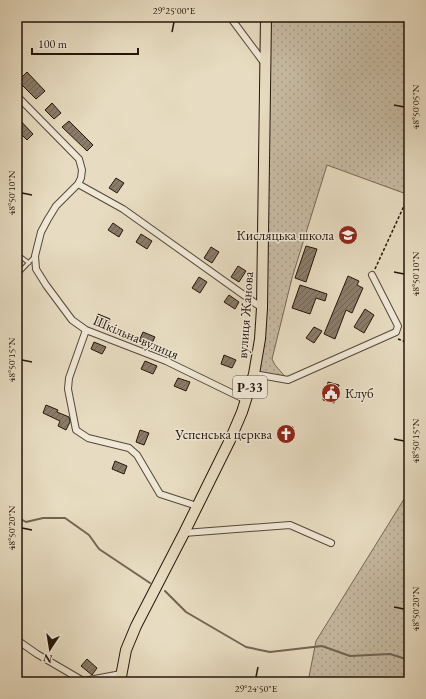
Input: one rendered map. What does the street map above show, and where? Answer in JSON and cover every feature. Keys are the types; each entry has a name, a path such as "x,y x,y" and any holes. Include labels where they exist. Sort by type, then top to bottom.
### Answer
{"main road":[{"name":"Р-33","path":"265,65 266,17"},
{"name":"вулиця Жанова","path":"120,678 126,650 136,626 230,440 246,400 254,374 260,339 262,308 265,65"}],"street":[{"path":"230,17 265,65"},
{"path":"17,96 79,159 82,170 81,178 78,184 124,209 262,308"},
{"name":"Шкільна вулиця","path":"78,184 56,206 48,219 41,232 35,256 36,269 72,320 86,330 166,362 246,400"},
{"path":"254,374 288,380 397,331 398,326 372,275"},
{"path":"86,330 69,378 68,390 76,430 88,438 129,448 137,455 160,494 197,506"},
{"path":"184,533 290,525 331,543"},
{"path":"17,640 37,654 85,681 120,678"}],"lane":[{"path":"17,254 29,263"},
{"path":"17,275 35,256"}],"path":[{"path":"372,275 409,195"},
{"path":"389,335 409,343"}],"shaded area":[{"path":"266,17 370,17 409,23 409,195 327,165 292,278 272,359 275,365 288,380 254,374 260,339"},
{"path":"409,491 409,682 308,682 316,641"}],"building":[{"path":"27,72 45,91 36,99 18,81"},
{"path":"52,103 61,113 54,119 45,110"},
{"path":"17,117 33,134 27,140 17,130"},
{"path":"69,121 93,145 87,151 62,127"},
{"path":"116,178 124,183 117,193 109,188"},
{"path":"113,223 123,230 119,237 108,230"},
{"path":"141,234 152,241 147,249 136,242"},
{"path":"306,246 317,249 306,282 295,278"},
{"path":"211,247 219,252 212,263 204,258"},
{"path":"238,266 246,271 239,282 231,277"},
{"path":"348,276 359,281 357,285 363,288 352,313 346,310 335,339 324,334"},
{"path":"199,277 207,282 200,293 192,288"},
{"path":"300,285 327,294 325,301 316,298 310,314 292,308"},
{"path":"229,295 239,302 235,309 224,302"},
{"path":"365,309 374,315 364,333 354,327"},
{"path":"98,314 110,319 107,328 95,323"},
{"path":"314,327 322,331 314,343 306,338"},
{"path":"143,332 155,337 151,345 139,341"},
{"path":"94,342 106,347 102,354 91,349"},
{"path":"224,355 236,360 232,368 221,364"},
{"path":"145,361 157,366 153,374 141,369"},
{"path":"178,378 190,382 186,391 174,386"},
{"name":"Клуб","path":"328,382 339,385 334,403 323,400"},
{"path":"46,405 69,417 70,422 66,430 58,426 60,421 43,413"},
{"name":"Успенська церква","path":"286,425 293,427 288,443 281,441 283,436 279,435 280,429 284,430"},
{"path":"140,430 149,433 144,445 136,442"},
{"path":"115,461 127,466 124,474 112,469"},
{"path":"87,659 97,668 92,675 81,666"}],"waterway":[{"path":"17,517 26,522 43,518 65,518 89,535 99,549 150,583"},
{"path":"165,591 186,612 246,647 270,652 322,646 350,656 390,654 409,660"}],"place":[{"name":"Кисляцька школа","path":"348,235"},
{"name":"Клуб","path":"331,393"},
{"name":"Успенська церква","path":"286,434"}]}
